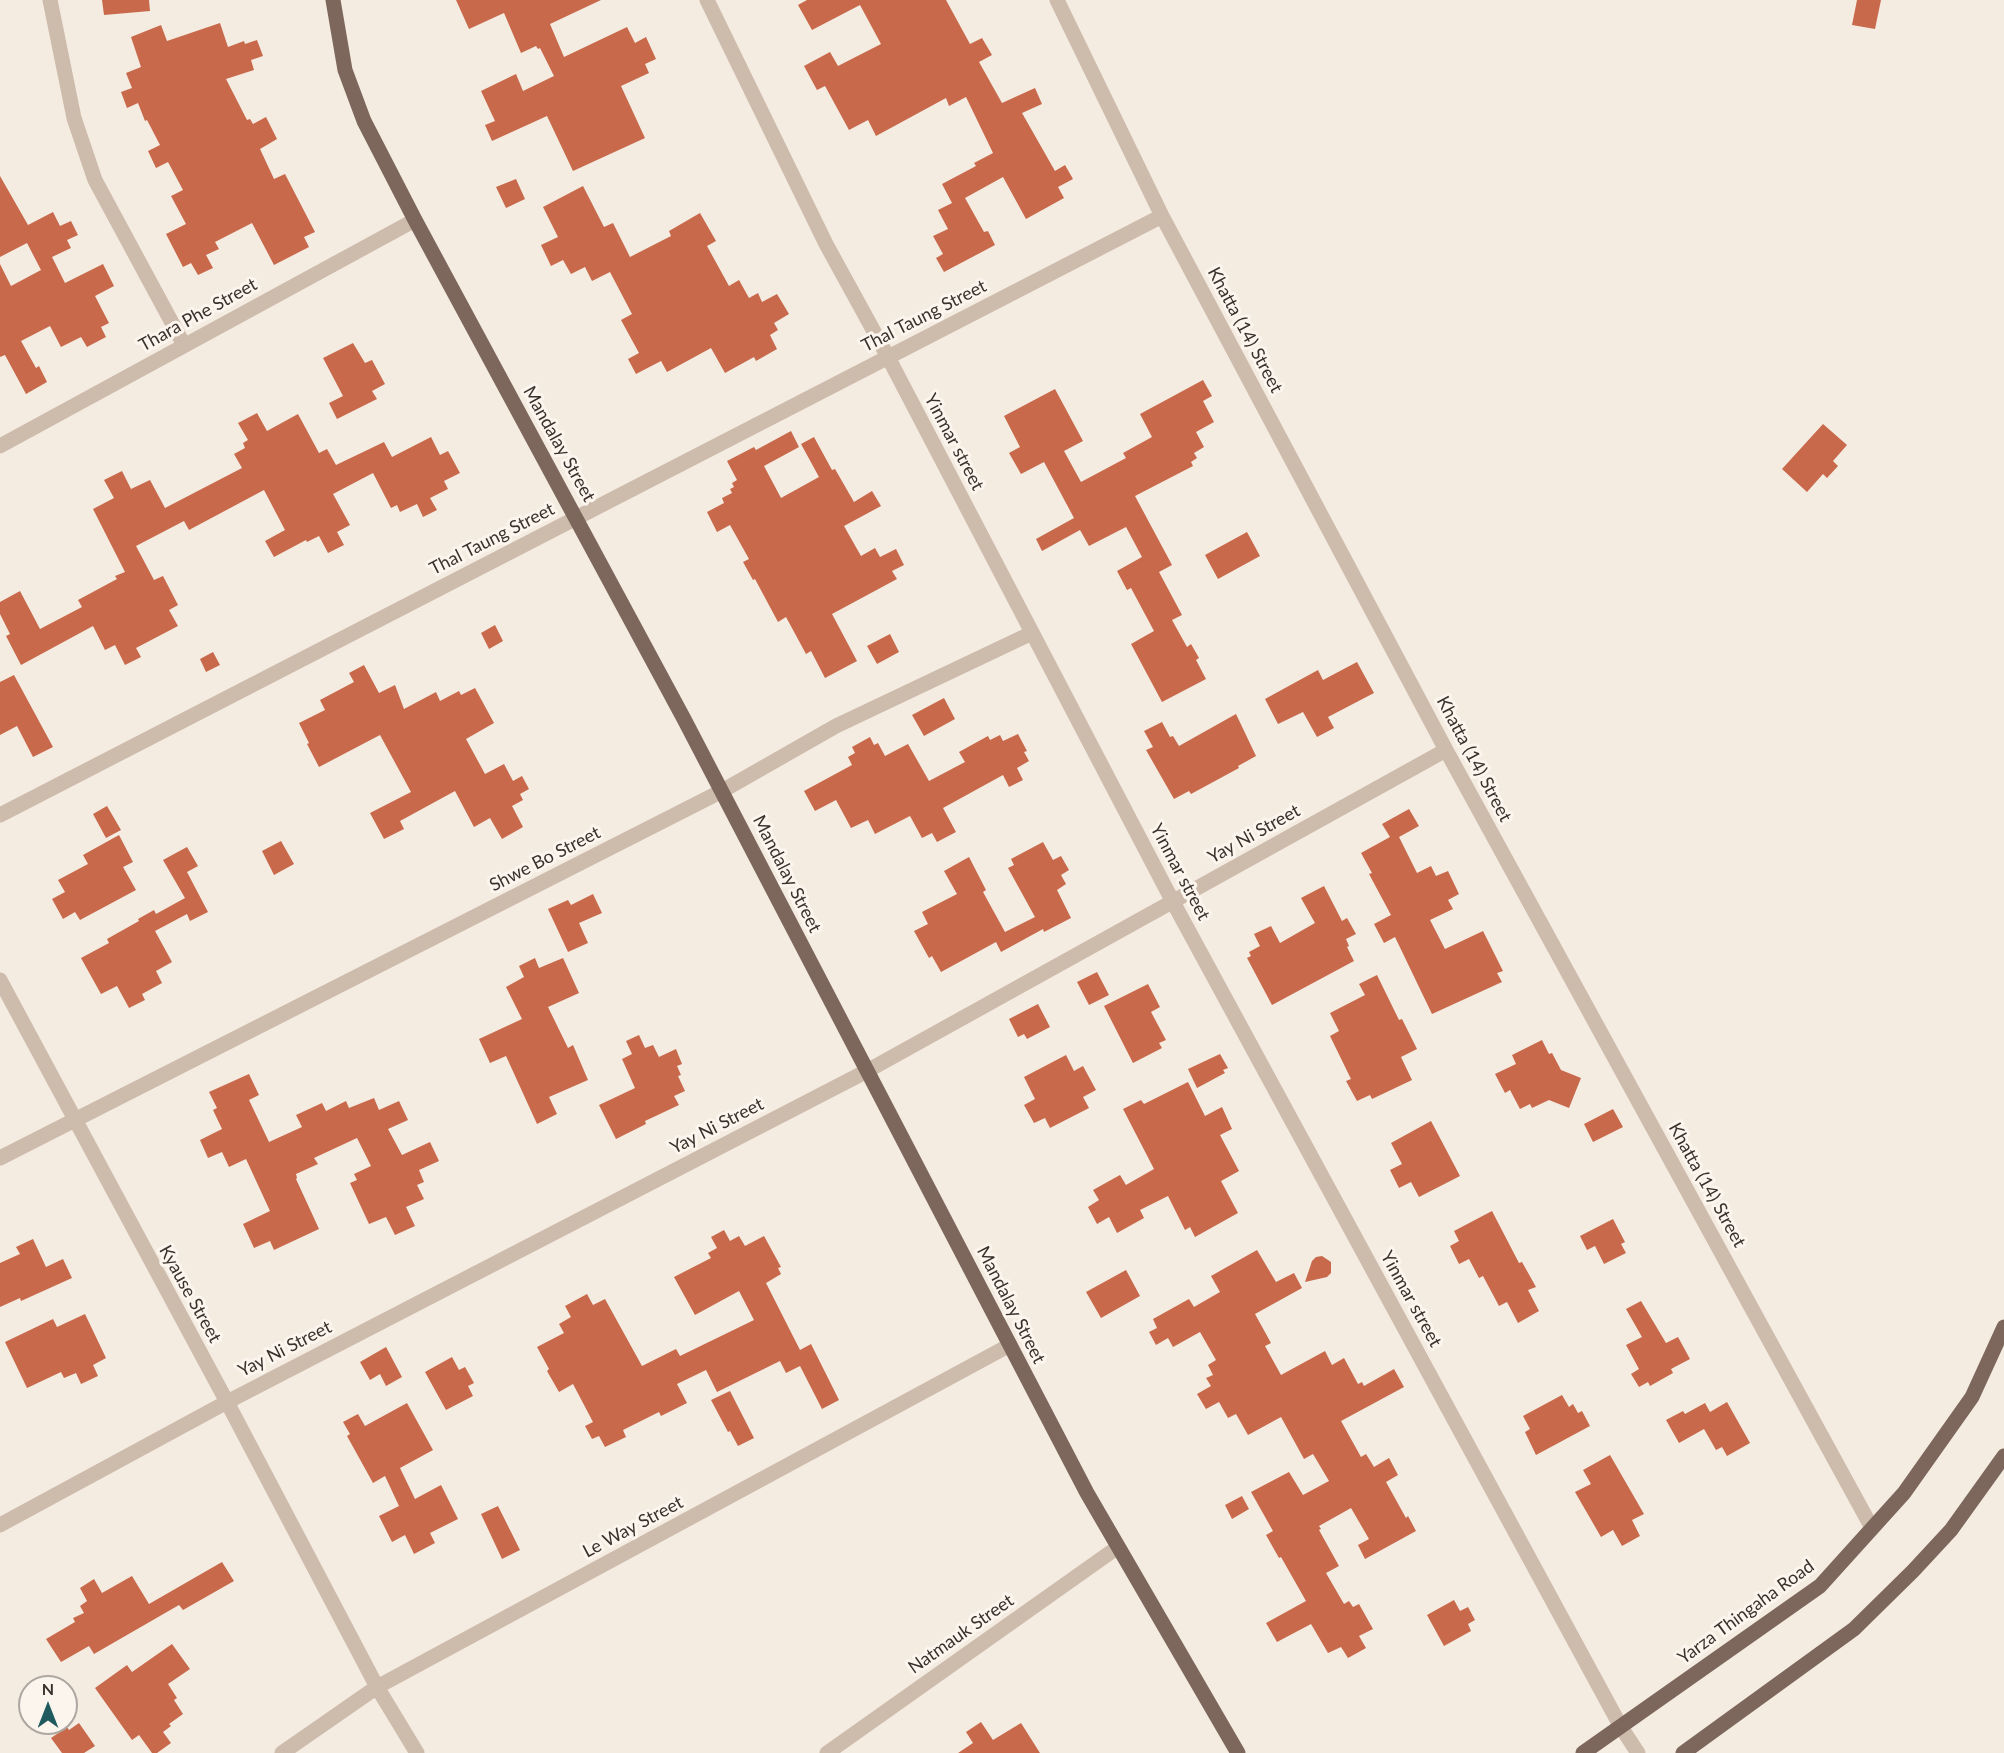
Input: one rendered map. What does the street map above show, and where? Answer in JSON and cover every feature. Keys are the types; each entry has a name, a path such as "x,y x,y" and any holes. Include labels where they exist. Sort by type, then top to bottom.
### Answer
{"main road":[{"name":"Mandalay Street","path":"333,0 345,70 364,121 415,220 722,791 1087,1493 1238,1753"},
{"name":"Yarza Thingaha Road","path":"1582,1753 1820,1586 1904,1493 1972,1397 2004,1327"},
{"path":"1683,1753 1854,1629 1951,1530 2004,1456"}],"street":[{"path":"50,0 74,118 95,180 184,345"},
{"name":"Yinmar street","path":"707,0 826,244 888,357 1173,902 1638,1753"},
{"name":"Khatta (14) Street","path":"1057,0 1162,216 1446,750 1872,1528"},
{"name":"Thal Taung Street","path":"0,815 1162,216"},
{"name":"Thara Phe Street","path":"0,446 415,220"},
{"name":"Shwe Bo Street","path":"0,1158 722,791 836,726 1032,633"},
{"name":"Yay Ni Street","path":"0,1525 227,1402 867,1071 1446,750"},
{"name":"Kyause Street","path":"0,980 377,1687 417,1753"},
{"name":"Le Way Street","path":"282,1753 377,1687 1010,1345"},
{"name":"Natmauk Street","path":"827,1753 1118,1547"}],"building":[{"path":"102,0 149,0 150,11 104,15"},
{"path":"456,0 601,0 550,24 564,57 627,27 635,43 646,37 656,59 645,64 649,73 621,86 645,138 573,171 547,116 492,141 485,125 495,121 481,91 516,74 523,91 554,76 540,48 536,46 521,53 504,13 469,29"},
{"path":"807,0 946,0 970,44 982,38 992,55 979,62 1002,103 1035,88 1042,104 1022,113 1055,171 1065,165 1073,179 1058,187 1064,198 1026,219 1003,177 965,198 984,232 988,231 995,245 944,272 936,258 943,254 933,236 948,229 938,210 952,203 942,184 976,166 974,163 993,153 966,97 949,106 946,98 876,136 868,120 849,130 825,86 817,90 804,66 830,52 838,66 881,44 860,5 812,30 798,5"},
{"path":"1857,0 1881,0 1875,29 1852,25"},
{"path":"220,23 228,47 244,41 245,44 257,40 263,56 251,60 254,70 226,79 247,120 250,119 253,124 266,117 277,139 260,149 274,179 285,174 315,232 304,237 309,247 274,265 252,223 215,242 219,249 206,255 213,268 198,275 191,263 183,267 166,234 186,224 171,196 183,190 168,162 156,168 148,151 160,145 147,120 145,121 138,103 127,108 121,92 132,88 126,73 141,67 131,37 161,25 167,41"},
{"path":"0,176 28,225 53,212 60,226 71,221 78,235 67,240 71,248 52,257 65,283 103,264 114,286 95,296 109,323 101,327 106,337 87,347 81,337 61,347 50,326 21,341 36,368 39,366 47,382 26,394 5,355 0,357 0,264 11,286 41,270 27,243 0,257"},
{"path":"516,179 525,199 506,208 496,187"},
{"path":"583,186 604,227 613,223 630,257 671,236 669,231 700,213 716,241 707,246 729,286 739,280 749,298 758,293 762,302 777,294 789,314 774,323 778,330 770,335 777,349 756,361 754,357 725,373 711,348 667,372 661,361 636,374 628,359 639,353 621,320 632,314 610,272 592,281 585,267 571,274 563,260 551,266 541,245 558,237 543,207"},
{"path":"353,343 365,363 372,360 385,384 372,391 377,399 337,419 329,403 343,396 323,358"},
{"path":"1203,380 1212,396 1203,401 1214,422 1196,432 1204,447 1194,453 1197,458 1191,462 1193,466 1135,496 1172,565 1159,572 1182,615 1172,620 1187,647 1191,644 1199,658 1196,660 1206,679 1162,702 1131,644 1154,631 1131,588 1127,590 1117,571 1142,557 1126,527 1089,546 1080,530 1042,551 1036,539 1074,518 1044,462 1021,474 1009,453 1020,447 1004,416 1055,389 1083,441 1064,451 1081,482 1126,458 1123,453 1152,437 1140,414"},
{"path":"257,413 267,431 298,414 319,453 327,449 336,465 384,442 392,457 431,437 440,455 448,451 460,473 444,481 448,489 430,498 437,510 423,517 417,504 400,512 397,505 391,508 373,473 333,494 350,525 337,532 344,545 328,553 319,536 307,542 306,540 274,557 265,541 285,530 264,490 189,530 184,521 136,546 154,580 163,576 178,605 169,610 178,626 136,648 141,657 125,665 115,645 105,650 93,626 21,665 6,636 10,634 0,614 0,602 20,591 40,629 82,607 78,600 117,579 115,576 125,572 93,509 114,498 104,480 122,471 131,489 150,480 165,508 242,468 234,454 245,448 243,443 248,440 238,423"},
{"path":"1823,424 1847,445 1833,461 1838,466 1827,478 1823,474 1807,492 1782,469"},
{"path":"791,431 799,447 764,466 781,498 819,477 801,444 814,437 832,470 835,469 854,502 872,491 881,506 844,526 861,556 875,548 880,557 896,549 904,565 892,571 897,579 832,614 857,661 825,678 811,651 806,654 786,617 778,622 743,562 749,559 730,525 717,532 707,512 724,503 722,498 732,493 730,489 734,487 732,483 737,480 727,461 754,447 756,450"},
{"path":"1247,532 1260,556 1218,579 1205,555"},
{"path":"495,625 503,641 489,649 481,633"},
{"path":"890,634 899,652 877,664 867,646"},
{"path":"213,652 220,665 206,672 200,659"},
{"path":"1357,662 1374,693 1328,717 1334,728 1317,737 1303,712 1278,724 1265,699 1318,670 1323,680"},
{"path":"364,665 379,693 395,685 404,709 436,692 440,701 459,691 461,695 475,688 494,723 466,739 485,774 504,764 513,781 522,776 529,789 520,794 523,800 512,806 523,827 502,839 490,818 474,827 455,791 400,821 404,829 384,839 370,813 411,792 380,735 319,767 299,723 325,710 320,700 354,682 349,673"},
{"path":"14,675 53,747 33,757 17,726 0,735 0,682"},
{"path":"944,698 955,719 924,736 912,715"},
{"path":"1236,714 1256,756 1191,794 1189,791 1174,799 1146,750 1153,747 1144,731 1162,722 1170,737 1173,736 1179,746"},
{"path":"1018,734 1027,751 1024,752 1029,761 1017,768 1023,780 1009,787 1003,775 943,808 956,832 937,842 932,833 922,838 910,816 875,834 868,820 851,828 836,800 815,811 804,791 852,765 848,757 855,753 852,747 870,737 874,745 878,743 885,756 908,744 929,781 965,762 959,752 988,736 990,740 1000,735 1003,741"},
{"path":"107,806 121,830 106,838 93,814"},
{"path":"1409,809 1419,826 1399,837 1417,873 1431,866 1436,876 1448,871 1459,894 1448,900 1453,909 1430,920 1445,949 1483,931 1503,971 1497,973 1502,982 1432,1014 1395,937 1384,943 1374,924 1391,915 1369,874 1372,873 1361,853 1390,837 1382,824"},
{"path":"119,835 133,862 123,867 136,890 80,920 75,912 63,919 52,899 65,892 58,880 88,864 83,855"},
{"path":"281,841 294,864 274,875 262,851"},
{"path":"1043,842 1053,860 1061,856 1069,870 1061,875 1066,884 1057,890 1071,918 1044,932 1043,929 1001,952 996,942 941,972 932,956 929,958 914,931 928,924 922,912 957,894 944,871 969,857 986,890 983,892 1005,932 1035,917 1008,868 1014,865 1011,859"},
{"path":"187,847 198,866 187,872 208,912 190,921 187,914 155,931 172,962 156,971 162,983 142,994 145,1000 129,1008 117,986 101,994 81,958 109,943 107,939 139,921 138,919 154,910 156,914 185,898 163,860"},
{"path":"1324,886 1342,921 1347,918 1356,934 1346,939 1354,961 1272,1005 1247,958 1251,956 1249,952 1260,946 1254,934 1271,926 1280,943 1315,923 1301,898"},
{"path":"593,894 602,913 579,923 588,943 568,952 548,909 568,900 571,905"},
{"path":"535,958 539,968 563,958 579,993 548,1007 568,1048 573,1045 588,1080 549,1097 557,1114 537,1124 506,1056 490,1063 479,1039 522,1019 506,987 524,977 519,966"},
{"path":"1097,972 1109,995 1089,1005 1077,982"},
{"path":"1377,975 1399,1020 1402,1019 1417,1049 1401,1057 1412,1080 1372,1099 1370,1095 1357,1101 1346,1081 1351,1079 1330,1036 1339,1031 1330,1013 1365,995 1359,984"},
{"path":"1148,984 1160,1007 1151,1012 1166,1040 1159,1043 1162,1048 1133,1063 1104,1006"},
{"path":"1038,1004 1050,1027 1027,1039 1024,1034 1018,1037 1009,1019"},
{"path":"639,1035 645,1048 653,1045 659,1057 676,1049 682,1064 677,1066 681,1075 678,1076 685,1091 674,1096 679,1105 645,1121 646,1124 616,1139 599,1105 635,1088 622,1059 632,1054 626,1041"},
{"path":"1542,1040 1561,1070 1581,1078 1569,1108 1549,1100 1532,1108 1530,1104 1520,1109 1510,1090 1505,1093 1495,1074 1516,1064 1512,1055"},
{"path":"1220,1054 1228,1068 1223,1070 1225,1073 1197,1088 1188,1069"},
{"path":"1066,1055 1074,1071 1083,1066 1096,1090 1083,1097 1089,1108 1050,1128 1045,1118 1034,1123 1024,1105 1035,1099 1024,1077"},
{"path":"249,1074 259,1095 249,1100 269,1142 302,1127 296,1115 322,1103 326,1111 346,1101 349,1108 374,1098 379,1110 399,1101 408,1120 388,1129 402,1155 430,1142 439,1161 419,1170 424,1182 417,1185 424,1199 406,1207 415,1226 395,1235 386,1217 369,1224 350,1183 357,1180 354,1174 371,1166 357,1138 314,1158 318,1164 296,1174 296,1179 319,1229 274,1250 270,1241 254,1248 243,1224 270,1211 246,1159 229,1167 222,1152 208,1158 200,1140 222,1129 213,1110 217,1108 209,1092"},
{"path":"1188,1082 1205,1116 1222,1107 1232,1129 1220,1135 1239,1171 1221,1181 1238,1213 1195,1237 1190,1227 1185,1230 1168,1196 1140,1210 1144,1218 1117,1233 1109,1217 1097,1224 1088,1207 1099,1200 1093,1190 1120,1175 1126,1185 1154,1169 1123,1109 1141,1100 1144,1104"},
{"path":"1613,1109 1623,1127 1593,1142 1584,1124"},
{"path":"1431,1121 1460,1176 1419,1197 1411,1182 1399,1188 1390,1170 1402,1164 1391,1143"},
{"path":"1492,1211 1519,1263 1522,1262 1536,1287 1528,1290 1539,1311 1518,1323 1507,1302 1499,1306 1483,1276 1479,1278 1469,1259 1459,1264 1450,1246 1459,1241 1454,1231"},
{"path":"1613,1219 1625,1242 1621,1244 1626,1253 1604,1264 1595,1246 1587,1250 1580,1236"},
{"path":"724,1230 730,1241 739,1236 745,1246 764,1236 781,1267 778,1268 781,1274 766,1283 800,1350 811,1344 839,1400 822,1409 800,1366 786,1373 780,1361 717,1392 706,1370 677,1384 687,1403 661,1416 659,1412 623,1430 626,1437 605,1447 599,1436 592,1439 585,1426 593,1422 573,1384 559,1392 537,1347 564,1333 559,1324 571,1317 565,1306 587,1294 593,1305 605,1299 642,1366 676,1349 680,1356 754,1320 739,1291 695,1315 674,1277 711,1258 708,1253 717,1248 711,1237"},
{"path":"33,1239 46,1267 63,1259 72,1278 21,1301 20,1298 0,1307 0,1263 20,1254 16,1247"},
{"path":"1257,1250 1276,1282 1294,1273 1302,1288 1255,1314 1271,1343 1265,1346 1281,1375 1325,1351 1332,1365 1344,1358 1358,1384 1362,1382 1364,1386 1394,1369 1404,1387 1341,1421 1361,1457 1366,1454 1374,1467 1389,1458 1398,1475 1386,1482 1416,1531 1365,1559 1358,1545 1369,1539 1351,1508 1319,1526 1339,1566 1326,1573 1344,1604 1349,1601 1353,1607 1359,1604 1373,1629 1359,1636 1366,1648 1348,1658 1341,1647 1328,1653 1311,1624 1277,1642 1266,1623 1306,1601 1266,1535 1273,1531 1251,1492 1289,1472 1303,1495 1329,1481 1313,1454 1304,1459 1281,1417 1248,1435 1236,1414 1228,1418 1219,1402 1206,1409 1197,1394 1211,1386 1206,1378 1213,1375 1208,1365 1216,1360 1200,1332 1173,1347 1168,1338 1156,1345 1149,1332 1157,1328 1153,1319 1189,1299 1194,1307 1220,1292 1211,1276"},
{"path":"1322,1256 1331,1262 1331,1273 1327,1277 1305,1282 1312,1261"},
{"path":"1126,1270 1140,1296 1101,1318 1086,1292"},
{"path":"1641,1301 1666,1343 1678,1337 1690,1359 1671,1369 1673,1373 1650,1386 1648,1382 1639,1387 1631,1374 1639,1369 1626,1345 1642,1337 1626,1309"},
{"path":"85,1314 106,1358 93,1365 98,1376 81,1384 76,1373 64,1378 61,1372 27,1388 5,1342 53,1319 57,1327"},
{"path":"386,1347 402,1377 386,1386 380,1374 370,1380 360,1362"},
{"path":"452,1357 459,1370 465,1367 474,1383 468,1386 473,1396 446,1410 425,1372"},
{"path":"730,1391 754,1438 738,1446 711,1400"},
{"path":"1562,1395 1569,1407 1573,1404 1578,1413 1582,1411 1590,1426 1536,1455 1525,1432 1530,1429 1523,1416"},
{"path":"1727,1402 1750,1443 1727,1456 1722,1447 1716,1450 1704,1429 1679,1443 1666,1420 1683,1411 1685,1414 1705,1403 1710,1412"},
{"path":"407,1403 433,1450 400,1468 415,1499 441,1485 458,1519 430,1533 435,1543 414,1554 405,1535 392,1542 379,1516 399,1506 385,1476 373,1483 347,1436 350,1434 343,1422 358,1414 365,1426"},
{"path":"1610,1455 1644,1514 1632,1520 1640,1536 1622,1546 1613,1530 1601,1537 1575,1492 1591,1484 1583,1470"},
{"path":"1242,1496 1249,1509 1232,1519 1225,1505"},
{"path":"498,1506 520,1550 502,1559 481,1514"},
{"path":"222,1562 234,1581 183,1610 179,1605 94,1654 89,1646 61,1662 46,1639 75,1622 73,1618 84,1613 80,1606 87,1601 80,1588 94,1579 102,1593 132,1576 149,1604"},
{"path":"1454,1600 1460,1611 1468,1607 1475,1620 1468,1624 1471,1631 1444,1646 1427,1615"},
{"path":"172,1644 190,1669 168,1684 183,1714 169,1724 171,1726 163,1732 171,1743 157,1753 152,1753 139,1735 132,1740 95,1688 127,1665 132,1672"},
{"path":"981,1722 993,1740 1021,1723 1040,1753 958,1753 973,1743 966,1732"},
{"path":"78,1724 95,1746 84,1753 62,1753 51,1738 55,1735 78,1735"}]}
